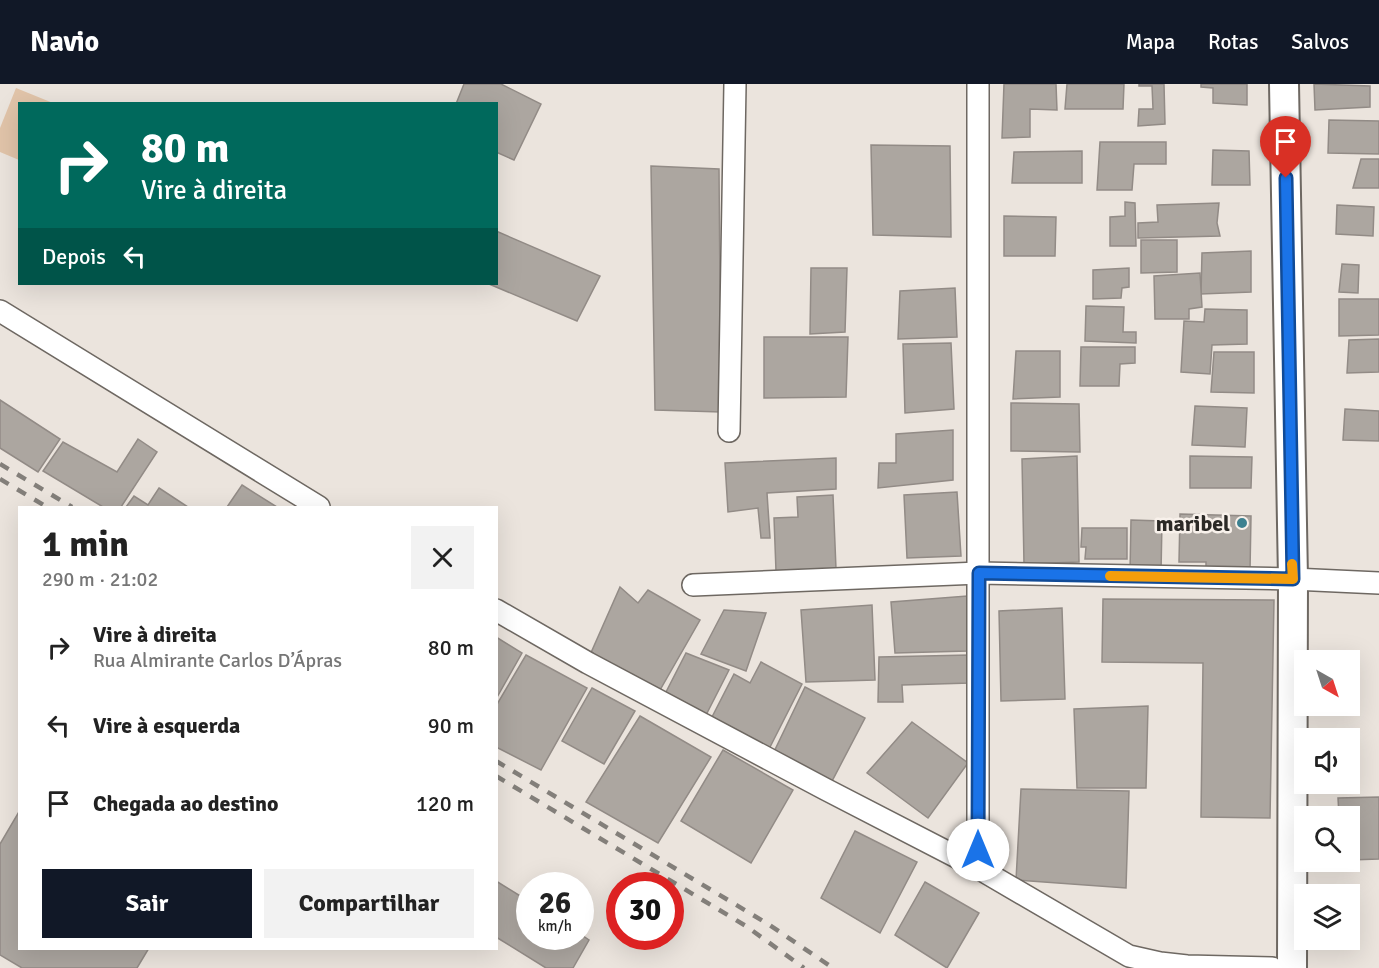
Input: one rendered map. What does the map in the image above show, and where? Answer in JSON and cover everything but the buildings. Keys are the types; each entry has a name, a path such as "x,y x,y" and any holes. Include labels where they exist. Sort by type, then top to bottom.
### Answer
{"street":[{"path":"729,431 735,84"},
{"path":"978,84 978,868"},
{"path":"1284,84 1293,579 1292,968"},
{"path":"0,311 317,506"},
{"path":"693,585 979,573 1293,579 1379,583"},
{"path":"498,611 598,668 978,868 1129,956 1187,966 1272,968"}],"shaded area":[{"path":"16,88 51,102 18,102 18,160 0,152 0,128"}],"railway":[{"path":"0,464 70,506"},
{"path":"0,479 45,506"},
{"path":"498,762 768,924 833,968"},
{"path":"498,777 746,926 804,968"}],"slow traffic":[{"path":"1110,576 1293,579 1292,564"}],"place":[{"name":"maribel","path":"1242,523"}],"route":[{"path":"978,850 979,573 1293,579 1286,178"}]}
